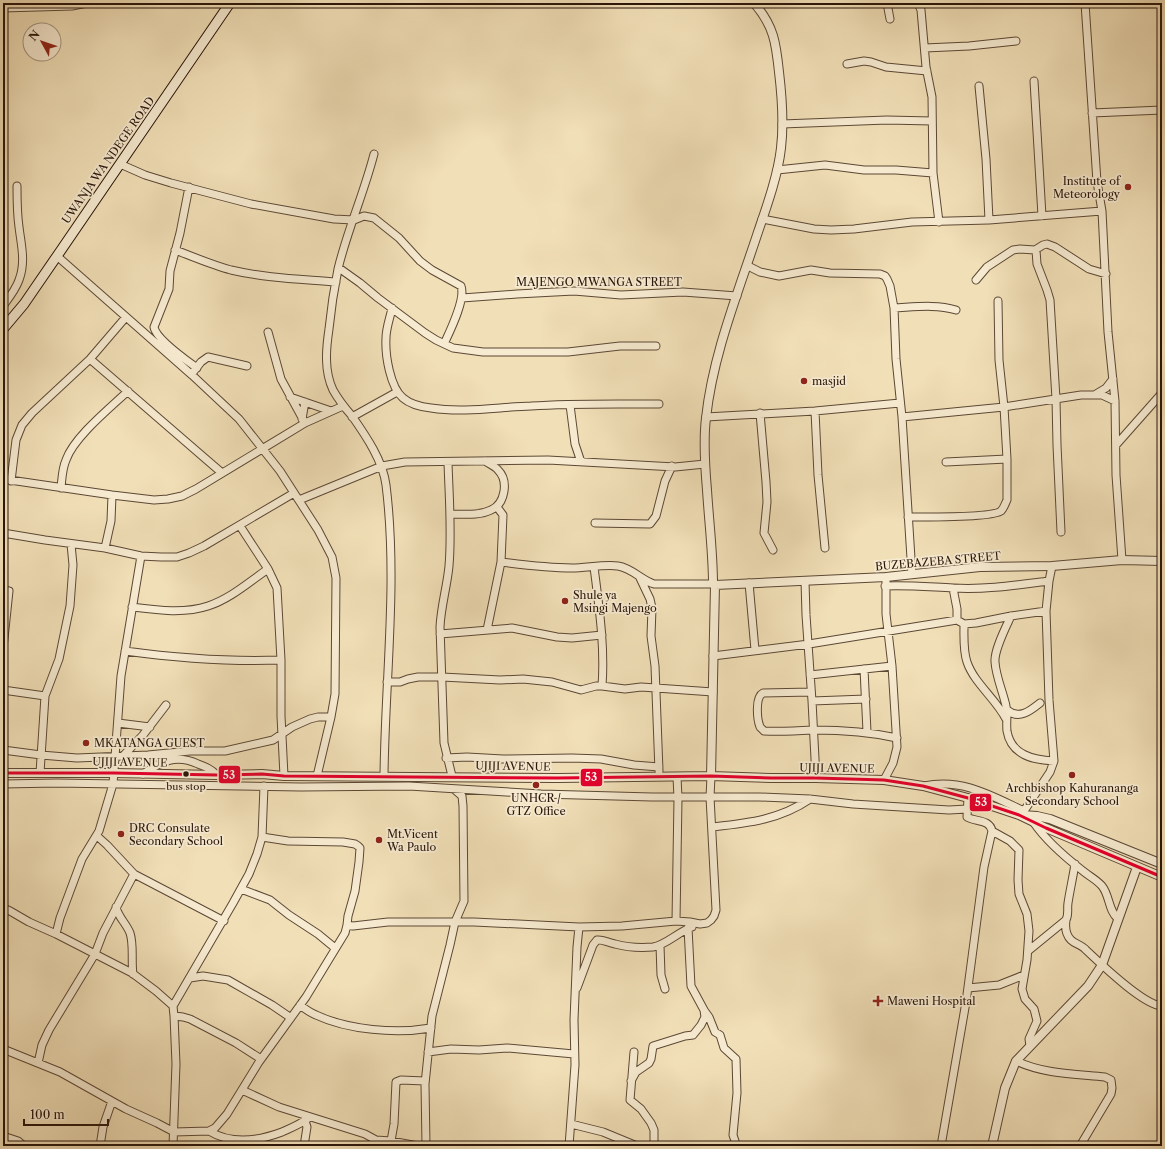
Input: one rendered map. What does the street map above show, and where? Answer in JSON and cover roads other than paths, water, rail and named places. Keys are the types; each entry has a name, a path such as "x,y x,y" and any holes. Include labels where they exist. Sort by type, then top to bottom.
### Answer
{"main road":[{"name":"UWANJA WA NDEGE ROAD","path":"4,325 24,304 230,3"}],"street":[{"path":"3,8 72,6 87,3"},
{"path":"575,992 596,940 603,940 612,944 635,947 652,947 660,945 688,928 707,923 714,916 716,910 710,797 714,584 704,432 719,350 748,266 777,170 781,148 782,124 777,46 764,14 754,3"},
{"path":"887,3 890,19"},
{"path":"918,3 921,10 927,71 931,92 933,173 938,222"},
{"path":"1085,3 1097,182 1102,211 1108,332 1115,401 1116,475 1122,560"},
{"path":"925,48 963,47 1016,41"},
{"path":"847,64 864,61 886,67 927,71"},
{"path":"1034,81 1042,216"},
{"path":"979,86 986,159 989,220"},
{"path":"1092,113 1162,110"},
{"path":"782,124 887,120 932,121"},
{"path":"374,154 368,179 339,268 326,350 327,372 333,389 382,466 386,482 391,564 391,599 384,776"},
{"path":"120,164 145,175 250,204 334,219 354,220 364,216 381,223 432,270 461,286 463,290 462,298 444,344"},
{"path":"777,170 826,165 864,170 896,170 933,173"},
{"path":"3,306 16,287 22,268 17,186"},
{"path":"189,187 184,218 170,271 168,288 155,322 154,330 168,345 197,368"},
{"path":"762,219 802,227 827,230 854,230 912,222 989,220 1102,211"},
{"path":"976,280 987,267 1013,250 1036,250 1043,245 1051,245 1089,269 1106,274"},
{"path":"176,250 205,262 231,270 279,278 336,282"},
{"path":"1036,250 1037,264 1050,300 1056,399 1056,445 1061,532"},
{"path":"57,256 192,375 239,419 264,449 324,540 335,567 337,594 336,676 331,717 317,776"},
{"path":"748,266 760,272 779,276 811,270 830,273 880,274 885,276 888,280 894,308 896,360 902,417 912,574"},
{"path":"339,268 425,333 453,348 466,351 483,352 568,352 620,346 656,346"},
{"name":"MAJENGO MWANGA STREET","path":"462,298 574,291 621,295 683,292 737,296"},
{"path":"908,517 952,517 991,514 1001,511 1007,500 1007,459 999,360 998,301"},
{"path":"894,308 937,306 956,310"},
{"path":"392,308 386,337 386,348 390,370 397,392 411,404 449,410 570,405 659,404"},
{"path":"11,480 16,440 22,425 32,413 90,359 126,317"},
{"path":"268,332 281,379 303,421"},
{"path":"192,375 201,362 208,357 247,366"},
{"path":"90,359 222,473"},
{"path":"1096,394 1106,388 1113,378"},
{"path":"61,488 64,466 71,450 93,425 128,391"},
{"path":"352,417 397,392"},
{"path":"1116,445 1162,393"},
{"path":"902,417 1004,407 1096,394 1115,401"},
{"path":"290,396 331,411"},
{"path":"303,421 305,402"},
{"path":"706,417 815,411 900,403"},
{"path":"570,405 575,444 581,462"},
{"path":"3,479 112,495 154,500 168,499 187,494 264,449 303,421 343,406"},
{"path":"815,411 818,475 825,548"},
{"path":"760,413 767,502 764,533 773,550"},
{"path":"946,462 1007,459"},
{"path":"299,500 382,466 405,462 548,460 672,466 705,464"},
{"path":"451,514 474,514 486,512 498,507 504,494 503,479 499,470 485,461"},
{"path":"448,462 451,514 449,566 441,612 440,634 442,724 446,758 452,776"},
{"path":"595,523 650,524 656,516 665,481 672,466"},
{"path":"3,533 105,548 140,556 177,557 189,553 240,526 294,493"},
{"path":"105,548 111,521 112,495"},
{"path":"487,630 501,562 503,515 498,507"},
{"path":"240,526 268,569 277,588 281,660 284,776"},
{"path":"40,773 45,696 59,659 70,606 73,565 71,544"},
{"path":"56,934 60,918 82,859 96,836 113,784 114,773 119,756 119,690 140,556"},
{"name":"BUZEBAZEBA STREET","path":"714,584 886,576 980,567 1052,566 1122,560 1162,561"},
{"path":"501,562 538,567 572,568 618,566 626,568 640,578 654,584 714,584"},
{"path":"924,786 932,784 953,784 975,788 1021,813 1050,772 1054,761 1049,700 1046,611 1052,566"},
{"path":"594,567 602,635 604,667 602,686"},
{"path":"132,607 177,610 208,606 228,596 268,569"},
{"path":"884,780 896,754 897,738 885,586 886,576"},
{"path":"640,578 650,599 652,616 651,636 656,688 659,776"},
{"path":"805,580 816,778"},
{"path":"885,586 915,585 953,588 990,587 1049,581"},
{"path":"749,583 755,650"},
{"path":"953,588 958,609 957,620"},
{"path":"3,590 9,590 3,648"},
{"path":"713,656 809,644 957,620 964,624 976,623 1046,611"},
{"path":"1011,616 1002,634 994,659 1007,710 1007,731 1009,739 1016,750 1031,758 1054,761"},
{"path":"964,624 965,654 967,663 1007,721"},
{"path":"440,634 512,628 557,637 572,638 602,635"},
{"path":"125,651 218,661 248,662 281,660"},
{"path":"810,675 892,666"},
{"path":"864,668 867,732"},
{"path":"387,682 400,682 408,678 418,677 500,680 523,678 552,682 581,690 602,686 625,689 656,688 713,692"},
{"path":"3,690 45,696"},
{"path":"811,692 763,694 758,697 757,707 760,728 764,731 783,732 814,730 867,732 897,738"},
{"path":"812,701 866,699"},
{"path":"1007,710 1013,714 1020,714 1030,711 1040,703"},
{"path":"119,756 150,727 166,705"},
{"path":"3,750 77,758 148,755 190,751 225,751 273,740 292,727 310,719 318,717 331,717"},
{"path":"118,723 150,727"},
{"path":"446,758 467,756 503,759 601,759 634,765 659,767"},
{"path":"143,774 160,764 179,759 187,760 203,766 212,770 217,775"},
{"name":"UJIJI AVENUE","path":"3,773 262,774 284,776 452,776 558,778 711,776 884,780 924,786 1021,813 1050,819 1162,864"},
{"path":"676,922 677,777"},
{"path":"3,784 409,786 541,794 678,798 710,797 810,799 854,804 949,810 967,809"},
{"path":"173,1146 176,1064 173,1006 224,921 257,854 262,837 262,803 264,786"},
{"path":"426,1146 425,1081 432,1016 455,922 464,901 462,796 454,789"},
{"path":"968,798 968,818 987,823 992,831 1012,843 1018,850 1018,880 1021,900 1027,914 1029,931 1028,951 1022,989 1023,996 1034,1009 1037,1017 1037,1024 1029,1039 1030,1046"},
{"path":"712,827 765,820 792,810 810,799"},
{"name":"UJIJI AVENUE","path":"1021,813 1034,823 1162,877"},
{"path":"1034,823 1048,841 1103,888 1112,910 1118,919"},
{"path":"941,1146 968,988 984,867 992,831"},
{"path":"96,836 107,845 134,874 224,921"},
{"path":"3,1049 60,1072 112,1101 174,1132 209,1131 215,1128 242,1090 261,1059 300,1005 345,933 355,891 360,848 355,844 338,841 288,841 262,837"},
{"path":"1075,864 1067,905 1068,914 1065,928 1071,940 1086,949 1102,965 1134,991 1153,1003 1162,1006"},
{"path":"992,1146 1005,1088 1016,1061 1088,986 1102,965 1137,867"},
{"path":"38,1063 42,1045 49,1030 95,954 103,933 134,874"},
{"path":"241,889 270,900 335,948"},
{"path":"116,907 117,912 128,928 130,935 133,974"},
{"path":"3,908 133,974 173,1006"},
{"path":"1028,951 1066,920"},
{"path":"347,925 353,926 388,922 507,923 579,927 622,926 676,922 700,924"},
{"path":"569,1146 575,1065 575,992 579,927"},
{"path":"688,928 691,986 709,1017 715,1032 720,1035 724,1048 736,1059 737,1093 733,1135 735,1141 734,1146"},
{"path":"660,945 662,975 666,989"},
{"path":"968,988 993,986 1024,975"},
{"path":"190,978 202,976 228,980 267,1002 291,1018"},
{"path":"300,1005 316,1015 364,1028 399,1032 431,1028"},
{"path":"631,1081 636,1072 649,1063 653,1046 693,1035 705,1017 704,1010"},
{"path":"174,1016 190,1019 236,1043 261,1059"},
{"path":"428,1052 451,1049 478,1050 508,1048 574,1054"},
{"path":"634,1052 631,1081 631,1101 641,1109 651,1123 654,1130 654,1146"},
{"path":"1016,1061 1046,1071 1104,1077 1111,1080 1111,1094 1083,1145"},
{"path":"391,1141 394,1124 396,1082 401,1080 425,1081"},
{"path":"242,1090 307,1119 365,1134 375,1143 391,1141 418,1146"},
{"path":"100,1146 102,1127 112,1101"},
{"path":"209,1131 217,1136 239,1140 260,1139 290,1129 307,1119"},
{"path":"304,1146 307,1119"},
{"path":"220,1123 220,1132 222,1137"},
{"path":"571,1124 603,1132 637,1146"},
{"path":"3,1136 18,1141 24,1146"}],"place":[{"name":"Institute of Meteorology","path":"1128,187"},
{"name":"masjid","path":"804,381"},
{"name":"Shule ya Msingi Majengo","path":"565,601"},
{"name":"MKATANGA GUEST","path":"86,743"},
{"name":"bus stop","path":"186,774"},
{"name":"Archbishop Kahurananga Secondary School","path":"1072,775"},
{"name":"UNHCR / GTZ Office","path":"536,785"},
{"name":"DRC Consulate Secondary School","path":"121,834"},
{"name":"Mt.Vicent Wa Paulo","path":"379,840"},
{"name":"Maweni Hospital","path":"878,1001"}]}
